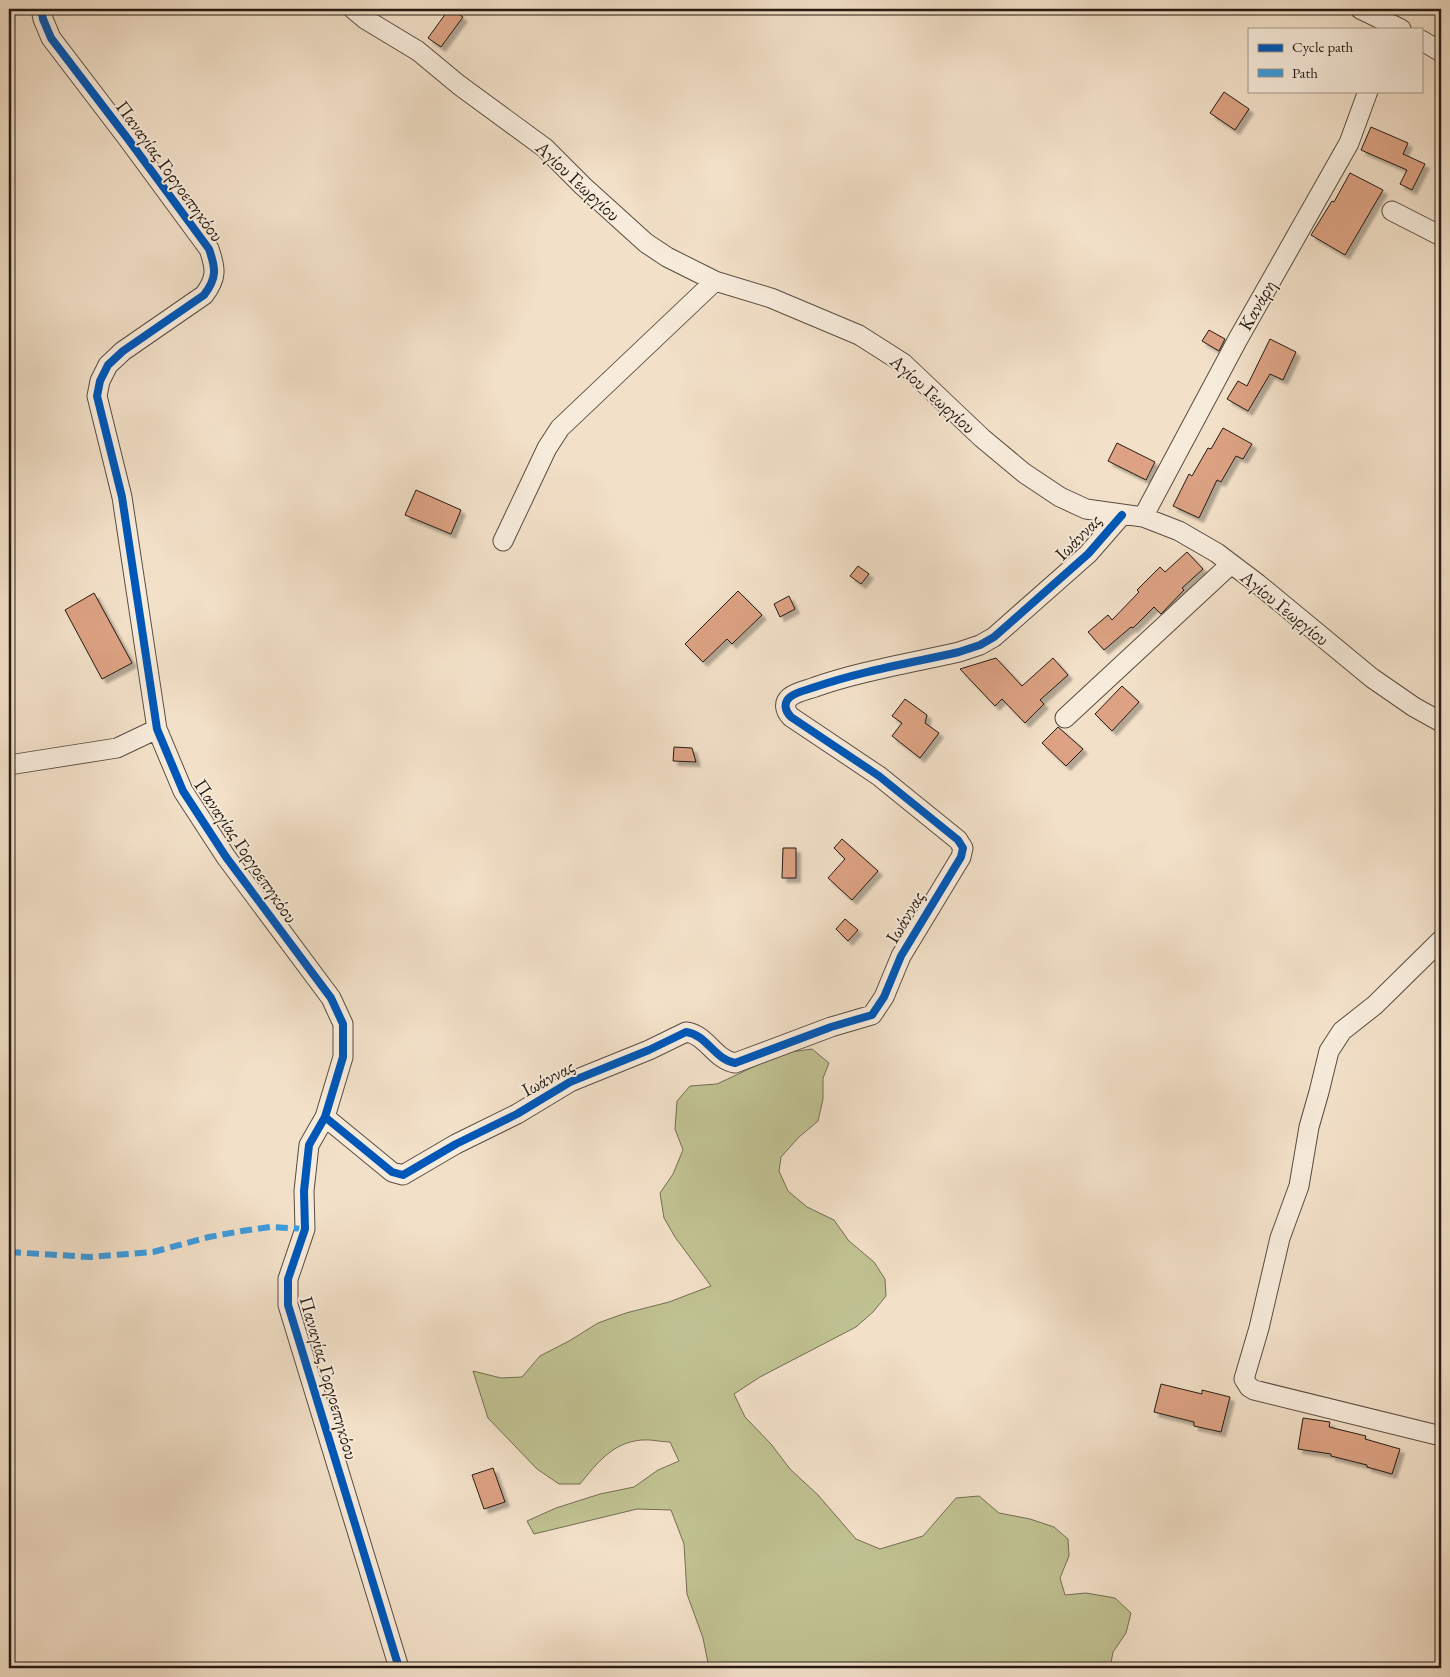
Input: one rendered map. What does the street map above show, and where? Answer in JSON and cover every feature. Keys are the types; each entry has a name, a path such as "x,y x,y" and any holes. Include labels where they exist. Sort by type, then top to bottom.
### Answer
{"street":[{"name":"Παναγίας Γοργοεπηκόου","path":"41,9 43,20 51,38 209,249 214,265 213,283 204,295 123,351 108,365 100,381 97,396 122,497 157,729 183,791 226,857 331,998 343,1024 344,1057 325,1117 309,1145 304,1191 305,1229 288,1279 288,1305 399,1668"},
{"name":"Αγίου Γεωργίου","path":"354,9 418,51 459,85 544,148 646,243 667,257 714,281 771,298 859,335 903,363 982,438 1024,473 1060,497 1086,509 1143,517 1179,531 1217,554 1258,584 1372,678 1414,707 1441,722"},
{"path":"1360,9 1399,23"},
{"path":"1422,41 1441,52"},
{"name":"Κανάρη","path":"1143,517 1238,339 1349,143 1368,92"},
{"path":"1392,211 1441,236"},
{"path":"503,541 547,448 560,428 714,281"},
{"name":"Ιωάννας","path":"325,1117 392,1172 403,1175 456,1144 517,1114 570,1082 649,1050 686,1032 696,1035 725,1060 735,1063 831,1027 872,1015 884,997 901,956 961,857 963,848 958,840 880,776 791,717 786,712 785,705 793,695 831,682 959,652 994,637 1088,554 1122,515"},
{"path":"1065,718 1231,564"},
{"path":"9,765 117,748 157,729"},
{"path":"1441,940 1375,1004 1342,1031 1329,1051 1309,1126 1299,1186 1280,1238 1259,1328 1244,1379 1249,1387 1254,1390 1441,1436"}],"green space":[{"path":"812,1049 829,1063 823,1078 823,1099 818,1121 799,1137 781,1157 779,1171 788,1191 807,1207 834,1220 849,1241 874,1262 885,1279 886,1296 873,1312 856,1327 760,1377 734,1394 745,1417 771,1444 790,1469 818,1495 856,1539 880,1549 923,1536 956,1498 979,1496 999,1513 1030,1519 1054,1527 1068,1539 1069,1556 1060,1578 1065,1595 1086,1593 1115,1598 1131,1613 1126,1633 1113,1652 1110,1668 709,1668 703,1638 687,1594 684,1544 671,1510 637,1509 534,1534 527,1521 556,1508 600,1494 634,1487 658,1470 679,1461 670,1442 645,1440 632,1442 614,1449 606,1455 580,1484 559,1484 537,1469 488,1418 473,1371 501,1378 522,1377 540,1356 598,1323 626,1313 669,1302 711,1286 675,1237 664,1218 660,1193 673,1174 683,1150 675,1129 677,1101 690,1086 717,1084 783,1053"}],"building":[{"path":"449,9 463,17 441,47 428,38"},
{"path":"1224,92 1249,109 1235,130 1210,113"},
{"path":"1371,127 1408,143 1403,154 1425,164 1412,190 1400,184 1407,170 1361,150"},
{"path":"1350,173 1383,190 1345,255 1311,235 1332,201 1334,202"},
{"path":"1209,330 1225,339 1219,351 1202,341"},
{"path":"1270,339 1296,352 1283,380 1270,374 1248,411 1227,399 1238,381 1247,386"},
{"path":"1223,428 1252,444 1243,459 1236,456 1221,482 1217,480 1199,518 1173,506 1189,474 1192,476 1208,448 1211,449"},
{"path":"1117,443 1155,462 1146,480 1108,461"},
{"path":"416,490 461,510 451,534 405,515"},
{"path":"1187,552 1203,569 1182,588 1184,590 1161,614 1154,607 1133,628 1131,627 1104,650 1088,632 1108,615 1112,620 1139,592 1137,590 1160,567 1165,572"},
{"path":"858,566 869,574 861,584 850,576"},
{"path":"738,591 762,615 732,644 727,639 703,662 685,644"},
{"path":"94,593 132,663 102,679 65,610"},
{"path":"789,596 795,609 780,617 774,604"},
{"path":"996,658 1022,686 1053,658 1068,675 1040,700 1044,704 1025,723 1002,699 995,706 960,669"},
{"path":"1122,686 1139,702 1112,731 1095,714"},
{"path":"905,699 927,715 925,723 939,733 920,758 892,736 902,723 892,716"},
{"path":"1058,727 1083,749 1066,766 1042,743"},
{"path":"674,747 692,748 696,762 673,761"},
{"path":"842,839 878,871 852,900 828,878 845,859 834,848"},
{"path":"783,848 796,848 796,878 782,878"},
{"path":"845,919 858,930 848,941 836,929"},
{"path":"1161,1384 1202,1394 1202,1390 1230,1397 1221,1432 1194,1426 1194,1422 1154,1412"},
{"path":"1303,1418 1330,1422 1329,1427 1366,1436 1365,1439 1400,1449 1392,1474 1367,1467 1367,1465 1331,1456 1331,1454 1298,1449"},
{"path":"493,1468 505,1502 484,1509 472,1475"}],"marked path":[{"path":"9,1252 89,1257 153,1252 209,1237 270,1227 305,1229"}],"cycle path":[{"path":"41,9 51,38 209,249 213,262 213,278 204,295 123,351 108,365 100,381 97,396 122,497 157,729 183,791 226,857 331,998 343,1024 343,1057 325,1117 309,1145 304,1191 305,1229 288,1279 288,1305 399,1668"},
{"path":"325,1117 392,1172 403,1175 456,1144 517,1114 570,1082 649,1050 686,1032 699,1037 722,1057 735,1063 831,1027 872,1015 884,997 901,956 961,857 963,848 958,840 879,776 791,717 786,710 786,702 795,694 832,681 959,652 980,645 994,637 1088,554 1122,515"}]}
